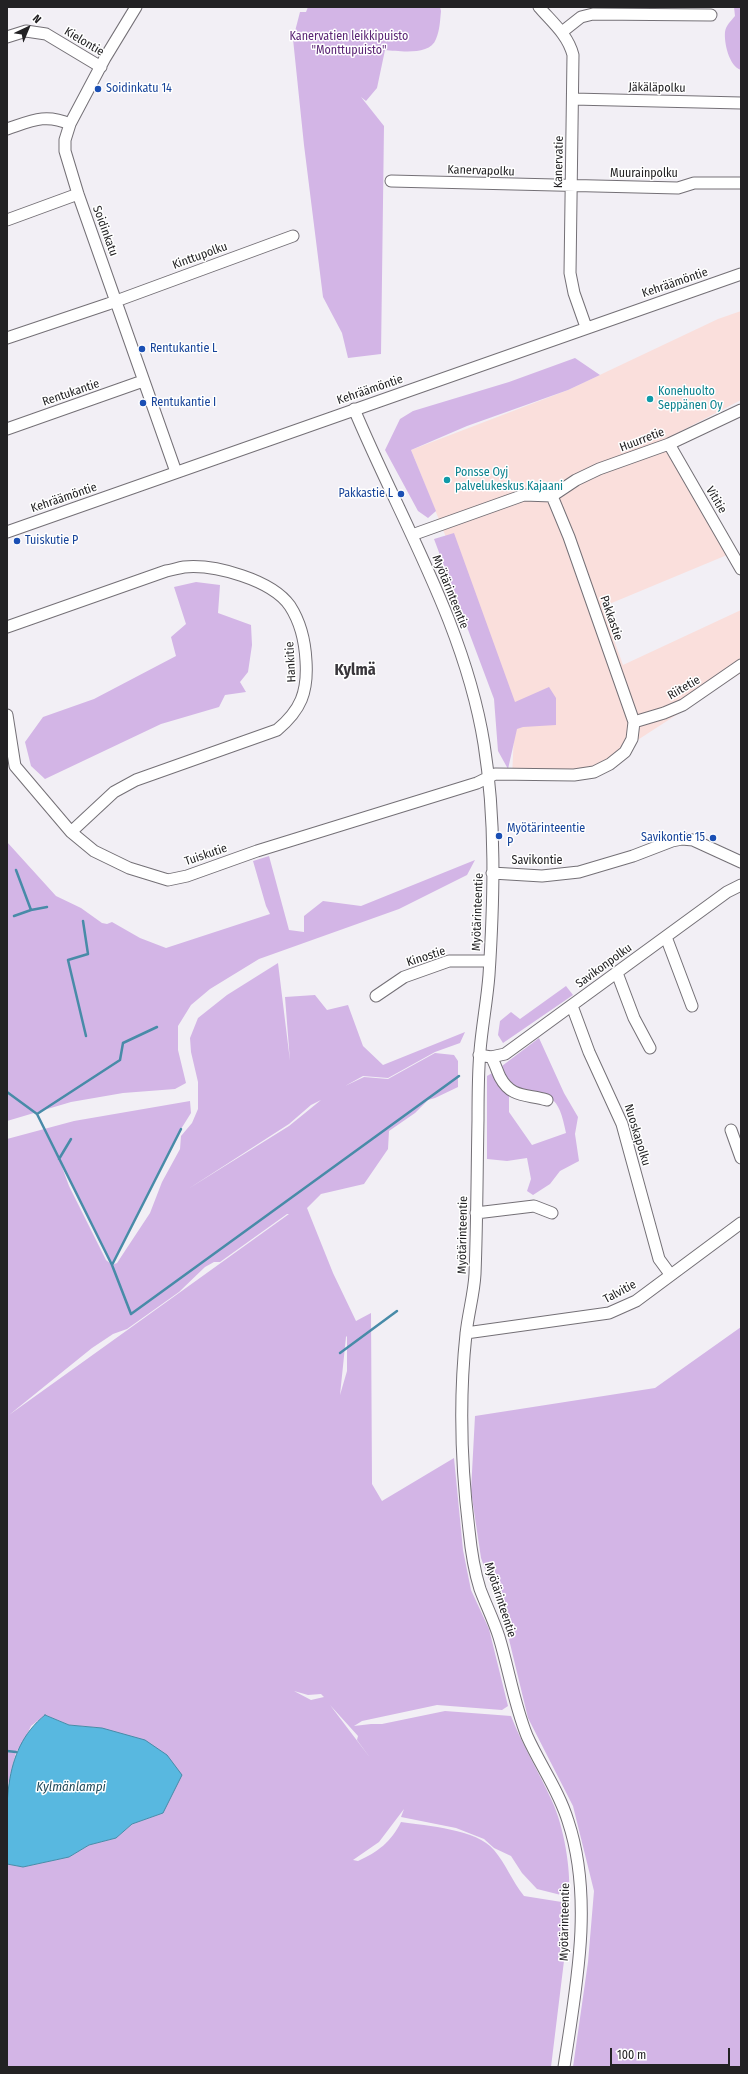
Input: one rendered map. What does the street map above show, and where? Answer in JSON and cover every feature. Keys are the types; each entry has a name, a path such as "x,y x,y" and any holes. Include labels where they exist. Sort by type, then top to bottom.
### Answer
{"street":[{"name":"Soidinkatu","path":"136,7 70,124 65,140 65,151 78,194 176,472"},
{"name":"Kanervatie","path":"539,7 562,32 573,55 570,273 574,293 586,327"},
{"path":"562,32 581,17 593,14 712,16"},
{"name":"Kielontie","path":"7,37 26,31 46,34 101,67"},
{"name":"Jäkäläpolku","path":"573,100 741,103"},
{"path":"7,129 33,120 50,117 70,124"},
{"name":"Kanervapolku","path":"391,181 571,186"},
{"name":"Muurainpolku","path":"571,186 678,188 694,183 741,183"},
{"path":"7,220 78,194"},
{"name":"Kinttupolku","path":"116,300 293,236"},
{"name":"Kehräämöntie","path":"7,532 586,327 741,274"},
{"path":"7,338 116,300"},
{"name":"Rentukantie","path":"7,429 143,381"},
{"name":"Myötärinteentie","path":"354,409 370,448 412,535 465,668 483,737 489,778 492,812 492,873 489,961 485,1012 479,1055 475,1280 466,1333 462,1398 463,1463 468,1528 480,1587 498,1636 517,1710 529,1741 552,1783 568,1821 578,1865 581,1902 579,1953 564,2067"},
{"name":"Huurretie","path":"552,496 576,480 599,469 669,444 741,410"},
{"name":"Vititie","path":"669,444 741,569"},
{"path":"412,535 524,495 552,496"},
{"name":"Pakkastie","path":"489,778 495,774 574,775 594,772 610,764 625,752 632,739 634,722 569,536 552,496"},
{"name":"Hankitie","path":"7,627 166,571 185,567 203,568 236,574 273,590 290,605 297,618 305,641 307,677 300,706 290,720 277,730 136,780 114,792 71,832"},
{"name":"Riitetie","path":"634,722 664,713 683,705 741,665"},
{"name":"Tuiskutie","path":"7,715 15,766 71,832 94,851 129,868 168,880 187,876 257,851 489,778"},
{"name":"Savikontie","path":"492,873 542,876 578,872 633,856 672,841 682,839 693,840 741,862"},
{"name":"Savikonpolku","path":"479,1055 491,1057 505,1054 727,892 741,884"},
{"path":"666,936 692,1006"},
{"name":"Kinostie","path":"376,996 404,977 449,961 489,961"},
{"path":"617,973 634,1018 650,1048"},
{"name":"Nuoskapolku","path":"572,1006 589,1052 620,1118 659,1258 670,1274"},
{"path":"491,1057 507,1088 513,1093 547,1100"},
{"path":"730,1130 741,1158"},
{"path":"476,1212 534,1206 552,1213"},
{"name":"Talvitie","path":"466,1333 609,1314 636,1301 670,1274 741,1223"}],"shaded area":[{"path":"741,311 741,400 662,441 727,555 602,607 623,665 741,610 741,673 579,778 512,778 515,709 411,450 568,390 718,319"}],"green space":[{"name":"Kanervatien leikkipuisto \"Monttupuisto\"","path":"308,7 440,7 441,11 440,25 433,44 427,48 414,51 385,50 377,88 366,101 361,97 384,126 381,354 348,358 342,333 323,297 304,145 293,39 300,12 306,12"},
{"path":"734,7 741,7 741,70 733,64 730,59 725,42 725,32 729,23 735,16"},
{"path":"575,358 600,375 568,390 467,426 411,450 436,511 428,518 418,511 385,450 400,419 413,411 509,382"},
{"path":"454,533 515,702 549,687 556,698 556,725 523,727 517,729 508,769 498,751 494,699 434,539"},
{"path":"196,582 220,585 218,613 251,625 252,645 248,672 240,682 246,692 225,695 219,707 161,724 45,779 31,766 25,742 43,717 94,699 176,656 171,637 186,624 174,587"},
{"path":"7,842 56,896 81,908 102,923 107,924 112,922 140,938 166,948 270,914 266,906 253,861 269,856 289,930 304,932 304,916 323,901 361,906 475,860 467,875 399,909 259,959 210,989 191,1005 178,1026 178,1050 186,1083 175,1089 123,1093 71,1102 7,1121"},
{"path":"278,963 290,1061 285,997 315,995 327,1010 348,1005 363,1046 383,1065 465,1032 460,1043 435,1052 388,1078 363,1076 345,1086 364,1077 388,1079 435,1053 454,1055 458,1061 458,1087 428,1100 415,1113 389,1131 388,1149 364,1184 321,1194 307,1208 333,1273 356,1321 371,1313 372,1484 382,1501 454,1458 463,1550 471,1590 489,1629 508,1706 502,1710 437,1705 362,1721 354,1726 382,1724 445,1711 511,1716 552,1801 560,1823 568,1861 569,1897 537,1889 522,1873 511,1856 494,1848 484,1839 456,1828 401,1817 404,1809 379,1842 353,1860 358,1861 378,1850 393,1835 401,1822 437,1827 464,1833 476,1837 486,1843 494,1850 502,1861 524,1896 568,1903 569,1920 551,2067 7,2067 7,1864 23,1867 69,1857 89,1845 116,1838 132,1824 163,1813 102,1728 69,1725 45,1715 31,1726 23,1743 16,1752 7,1789 7,1139 74,1121 190,1101 191,1113 181,1129 112,1264 61,1164 69,1186 106,1260 112,1265 117,1263 150,1213 162,1182 180,1149 181,1136 192,1123 198,1109 198,1082 191,1052 190,1038 198,1018 227,995","holes":["321,1100 289,1126 188,1189 289,1124 311,1105","289,1214 9,1415 92,1348 113,1334 127,1329 179,1292 205,1267 214,1262 220,1262","347,1336 347,1371 340,1395","294,1691 308,1695 321,1694 324,1697 311,1700","330,1705 358,1736 357,1740 371,1759"]},
{"path":"566,986 573,995 503,1043 498,1035 500,1021 511,1012 520,1019"},
{"path":"539,1038 564,1093 578,1117 575,1134 579,1161 560,1171 550,1184 533,1195 527,1191 531,1179 527,1158 507,1161 487,1159 487,1076 494,1072 509,1095 509,1112 532,1145 566,1133 560,1111 551,1098 537,1092 515,1088 505,1076 502,1066"},
{"path":"741,1327 741,2067 573,2067 588,1962 594,1891 573,1806 528,1718 506,1627 481,1558 471,1491 475,1416 655,1388"}],"water":[{"name":"Kylmänlampi","path":"45,1715 69,1725 102,1728 145,1740 167,1755 182,1775 163,1813 132,1824 116,1838 89,1845 69,1857 23,1867 7,1864 7,1803 13,1764 20,1746 30,1730"}],"waterway":[{"path":"16,870 31,910 47,907"},
{"path":"14,916 31,910"},
{"path":"83,921 88,954 68,960 86,1036"},
{"path":"7,1092 37,1114 120,1060 123,1043 157,1027"},
{"path":"112,1265 131,1314 459,1076"},
{"path":"37,1114 112,1265 181,1129"},
{"path":"59,1159 71,1139"},
{"path":"340,1353 397,1311"},
{"path":"7,1751 16,1752"}],"place":[{"name":"Soidinkatu 14","path":"98,89"},
{"name":"Rentukantie L","path":"142,349"},
{"name":"Konehuolto Seppänen Oy","path":"650,399"},
{"name":"Rentukantie I","path":"143,403"},
{"name":"Ponsse Oyj palvelukeskus Kajaani","path":"447,480"},
{"name":"Pakkastie L","path":"401,494"},
{"name":"Tuiskutie P","path":"17,541"},
{"name":"Myötärinteentie P","path":"499,836"},
{"name":"Savikontie 15","path":"713,838"}],"district":[{"name":"Kylmä","path":"355,671"}]}
